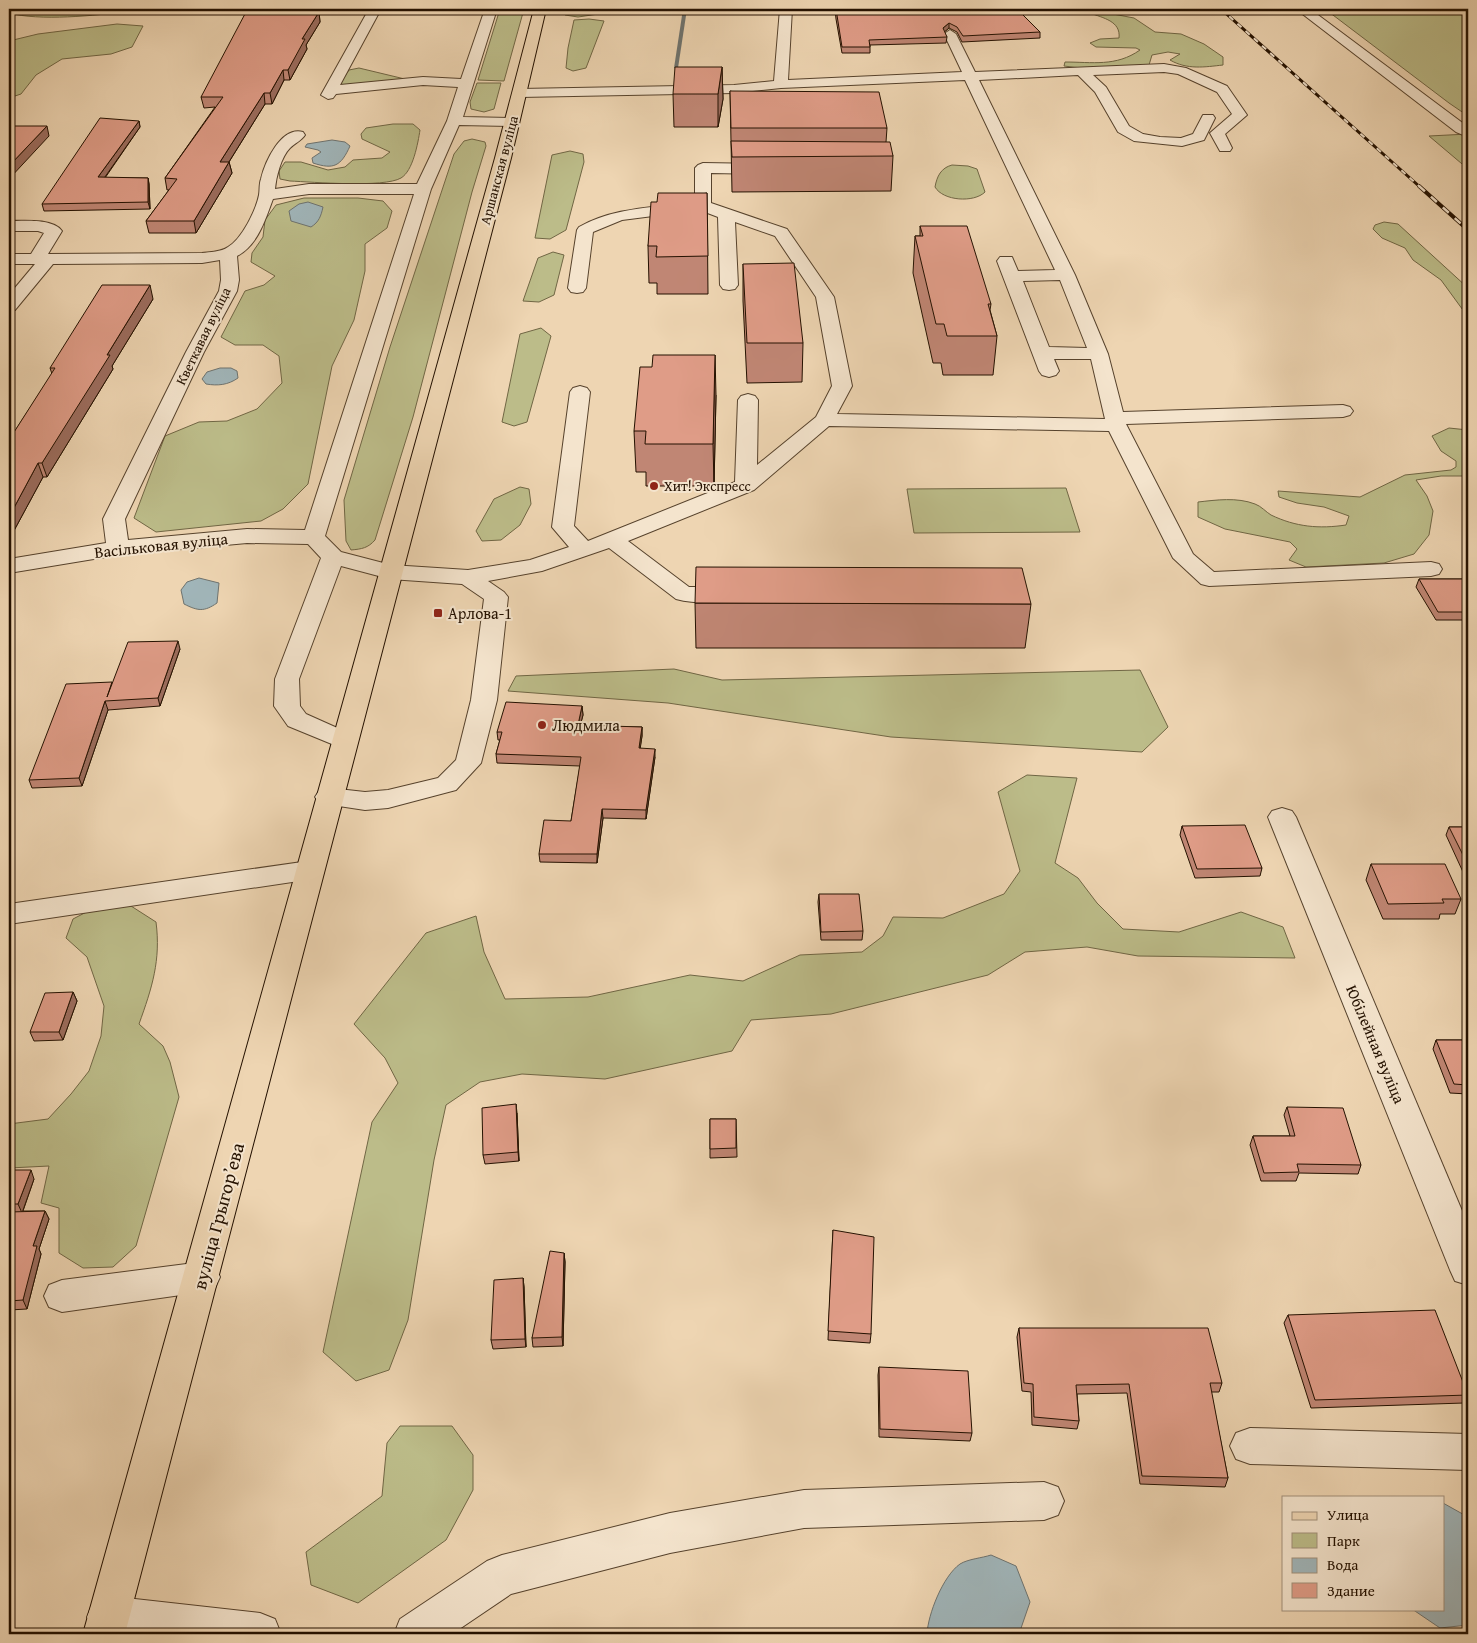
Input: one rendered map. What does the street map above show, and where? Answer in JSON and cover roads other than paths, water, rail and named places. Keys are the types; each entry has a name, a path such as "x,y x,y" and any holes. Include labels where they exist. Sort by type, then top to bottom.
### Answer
{"main road":[{"path":"520,93 540,9"},
{"name":"Аршанская вуліца","path":"344,742 520,93"},
{"name":"вуліца Грыгорʼева","path":"106,1626 202,1277 344,742"}],"street":[{"path":"375,9 352,64 329,93 423,81 467,83"},
{"path":"491,9 454,121 423,189 314,537 333,557 390,572 468,577 534,566 612,540 746,484 824,420 842,386 825,297 781,233 702,206 630,213 598,221 585,230 578,288"},
{"path":"781,84 786,9"},
{"path":"1302,9 1461,129 1468,132"},
{"path":"950,34 1066,276 1099,354 1115,422 1184,558 1209,579 1431,569"},
{"name":"Аршанская вуліца","path":"520,93 734,95 781,84 1164,68 1180,71 1222,89 1240,115 1217,133 1226,148"},
{"path":"1081,71 1101,90 1123,129 1139,138 1182,142 1199,137 1208,118"},
{"path":"385,72 423,81"},
{"path":"454,121 512,122"},
{"path":"9,259 202,258 228,254 236,250 249,238 267,195 268,180 277,156 284,146 298,135"},
{"path":"702,206 703,168 790,169"},
{"path":"267,195 309,189 423,189"},
{"path":"726,214 729,285"},
{"path":"9,226 40,226 54,231 42,259 9,306"},
{"name":"Кветкавая вуліца","path":"118,548 114,519 195,352 228,291 230,280 228,254"},
{"path":"1049,371 1009,269 1066,276"},
{"path":"1043,353 1099,354"},
{"path":"580,392 563,527 584,549"},
{"path":"746,484 748,400"},
{"path":"824,420 1115,422 1342,411"},
{"name":"Васільковая вуліца","path":"9,566 118,548 247,536 314,537"},
{"path":"612,540 684,594 753,594"},
{"path":"333,557 288,679 287,706 297,720 344,742"},
{"path":"329,797 365,801 388,799 447,784 468,763 484,700 496,597 468,577"},
{"name":"Юбілейная вуліца","path":"1282,817 1467,1261"},
{"path":"9,914 309,871"},
{"path":"62,1296 202,1277"},
{"path":"1250,1446 1468,1452"},
{"path":"415,1634 502,1576 670,1533 804,1509 1044,1501"},
{"path":"106,1626 246,1633"}],"water":[{"path":"332,140 345,142 350,146 340,162 332,166 313,163 312,158 321,152 305,147 307,144"},
{"path":"308,202 323,207 316,223 311,227 291,221 289,211 299,204"},
{"path":"220,368 231,368 237,371 238,378 223,384 206,384 202,379 207,372"},
{"path":"199,578 219,583 217,603 201,610 184,604 181,590 187,582"},
{"path":"1444,1504 1468,1517 1468,1625 1440,1628 1413,1610 1444,1610"},
{"path":"991,1555 1016,1566 1030,1602 1019,1634 927,1634 933,1606 948,1577 963,1562"}],"waterway":[{"path":"676,68 685,9"}],"railway":[{"path":"1221,9 1420,187"},
{"path":"1419,186 1468,230"}],"place":[{"name":"Хит! Экспресс","path":"654,486"},
{"name":"Арлова-1","path":"438,613"},
{"name":"Людмила","path":"542,725"}]}
